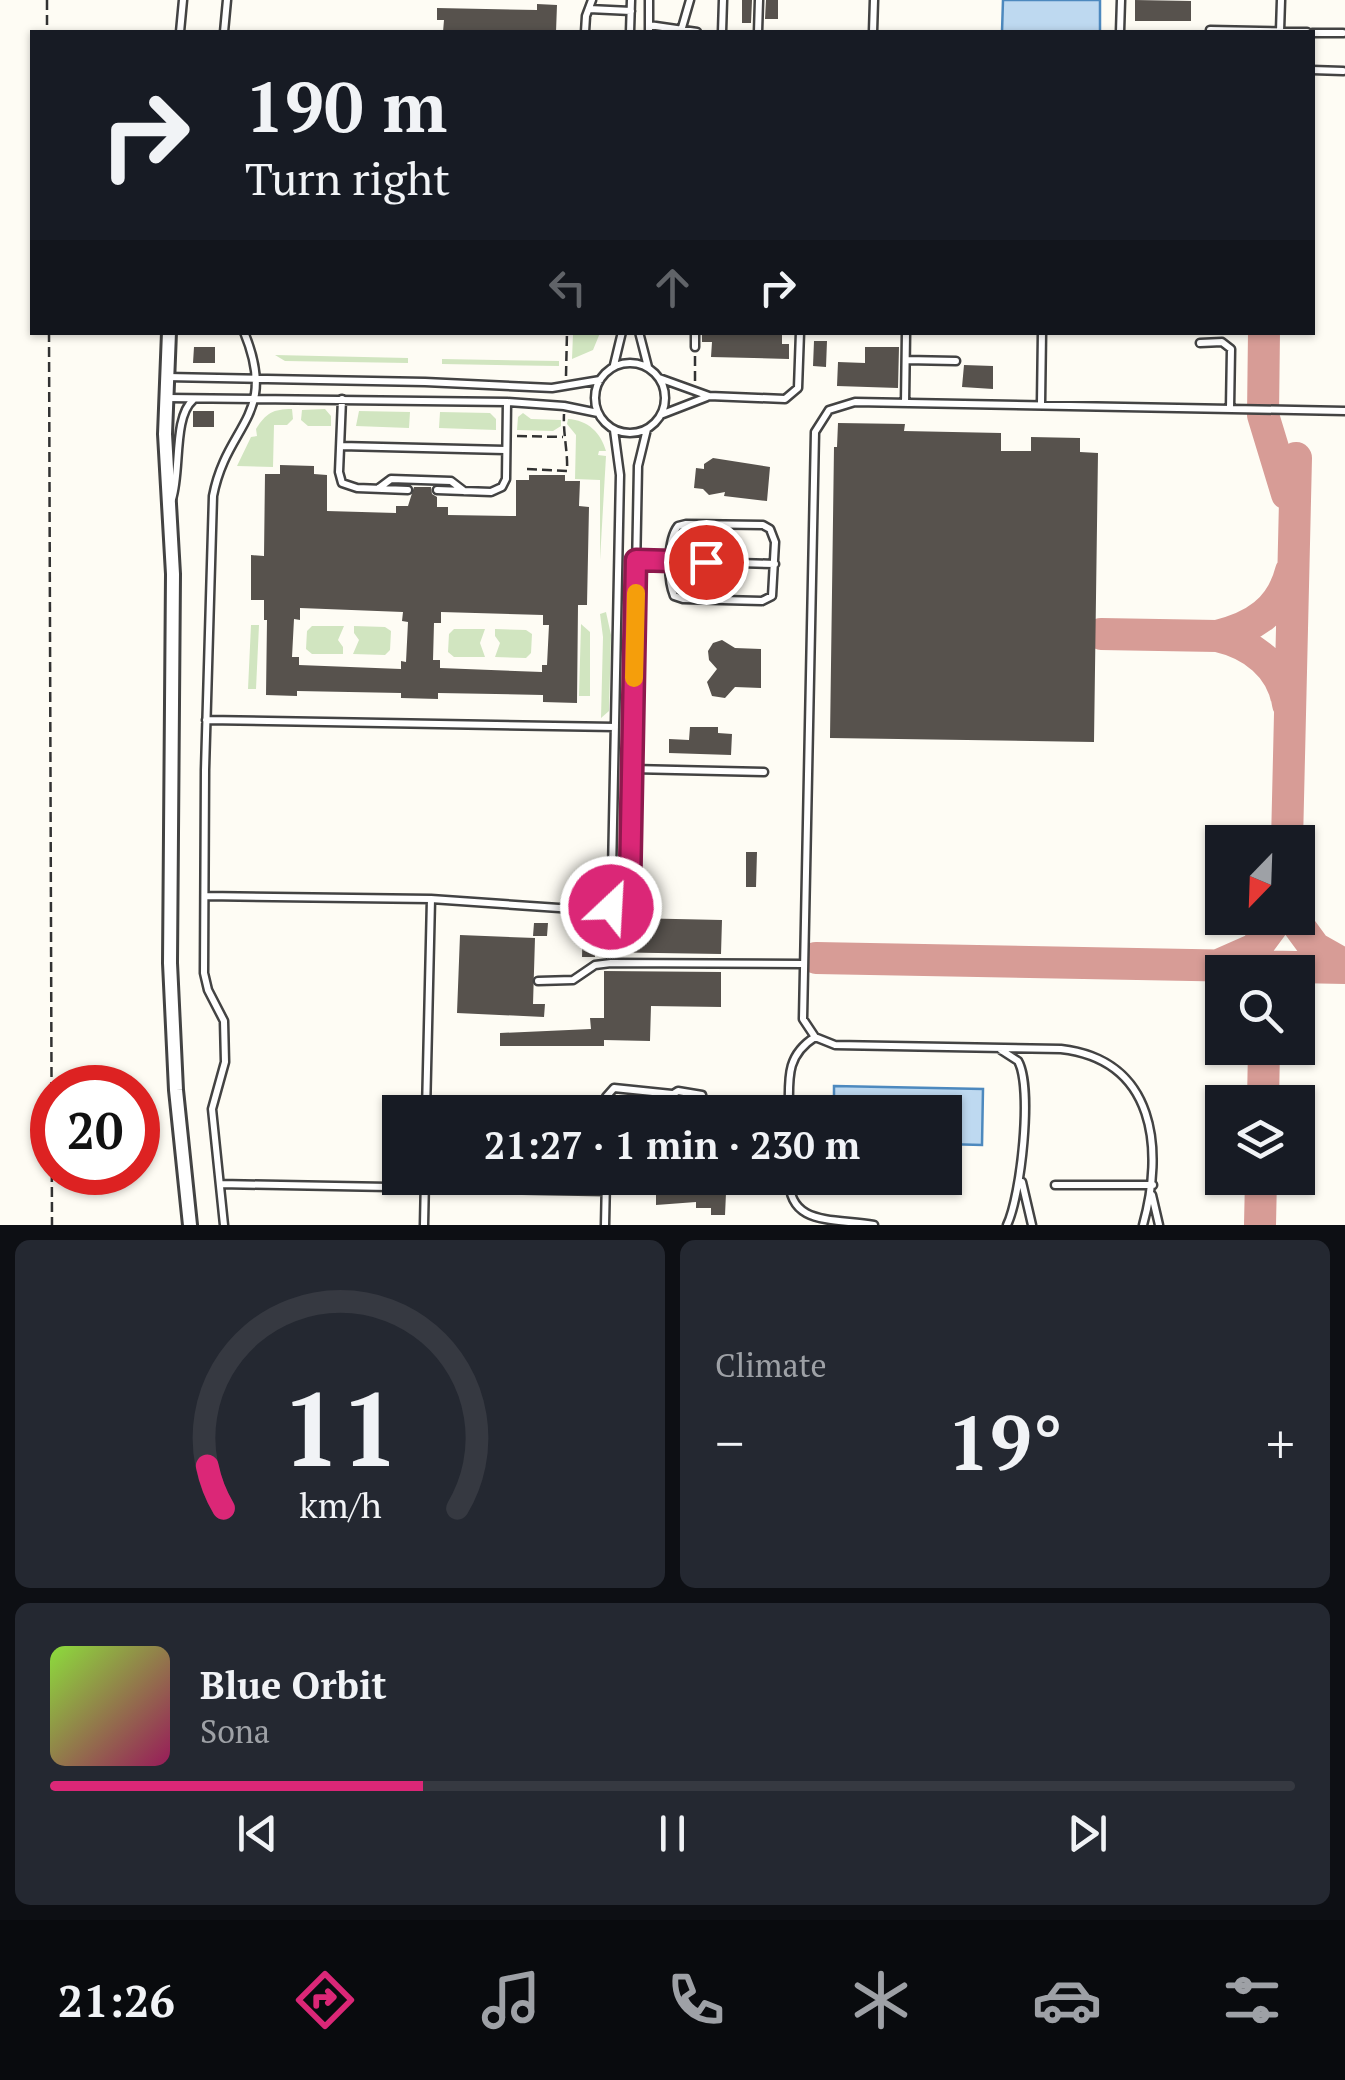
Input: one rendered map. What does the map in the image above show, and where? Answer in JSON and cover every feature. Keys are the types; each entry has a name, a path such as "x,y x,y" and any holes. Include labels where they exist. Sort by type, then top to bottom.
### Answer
{"street":[{"path":"169,335 166,398 173,574 171,992 190,1225"}],"lane":[{"path":"180,30 182,0"},
{"path":"224,30 227,0"},
{"path":"585,30 592,0"},
{"path":"630,30 631,0"},
{"path":"649,0 649,29"},
{"path":"681,30 690,0"},
{"path":"722,0 722,30"},
{"path":"758,30 759,0"},
{"path":"874,0 874,30"},
{"path":"1120,30 1121,0"},
{"path":"1280,30 1281,0"},
{"path":"589,9 631,11"},
{"path":"1315,33 1344,34"},
{"path":"1315,70 1343,71"},
{"path":"224,1225 212,1108 224,1062 224,1022 205,981 206,720 213,496 223,464 256,400 254,356 245,335"},
{"path":"621,335 614,367 600,380 594,400 598,413 614,430 634,434 647,429 661,415 708,396"},
{"path":"640,335 648,368"},
{"path":"695,335 695,346"},
{"path":"614,367 635,364 648,368 658,377 708,396 791,397 799,382 800,335"},
{"path":"906,335 906,403"},
{"path":"1041,403 1042,335"},
{"path":"1200,343 1222,342 1231,349 1230,408"},
{"path":"906,360 956,361"},
{"path":"658,377 665,395 661,415"},
{"path":"166,378 565,387 600,380"},
{"path":"424,401 425,382"},
{"path":"166,398 507,402 598,413"},
{"path":"342,399 342,482 352,488 408,490"},
{"path":"170,505 179,472 182,412 193,400"},
{"path":"437,490 495,491 502,487 506,479 507,402"},
{"path":"1159,1225 1152,1189 1149,1120 1139,1098 1115,1071 1095,1058 1072,1051 846,1045 815,1037 803,1020 815,432 822,416 841,404 1041,403 1345,411"},
{"path":"205,896 431,900 605,909 623,900 628,892 638,466 647,429"},
{"path":"565,908 599,896 612,878 620,475 614,430"},
{"path":"341,446 505,450"},
{"path":"378,489 390,479 451,482 464,491"},
{"path":"682,524 762,525 770,528 775,537 775,589 766,600 682,600 672,592 671,561 672,535 682,524"},
{"path":"636,560 775,564"},
{"path":"206,720 615,727"},
{"path":"632,769 764,772"},
{"path":"426,1095 431,900"},
{"path":"538,981 573,980 603,963 803,964"},
{"path":"790,1095 791,1060 815,1037"},
{"path":"992,1047 1012,1055 1024,1075 1021,1176 1007,1225"},
{"path":"608,1095 614,1088 700,1095"},
{"path":"1021,1176 1032,1225"},
{"path":"220,1184 382,1186"},
{"path":"1055,1185 1152,1189"},
{"path":"1143,1225 1152,1189"},
{"path":"424,1195 424,1225"},
{"path":"606,1195 606,1225"},
{"path":"790,1195 790,1204 800,1218 817,1224 874,1225"}],"path":[{"path":"47,0 48,30"},
{"path":"50,335 52,1225"},
{"path":"565,387 568,335"},
{"path":"694,392 695,346"},
{"path":"527,469 567,472 564,406"},
{"path":"506,436 563,438"}],"green space":[{"path":"573,335 599,335 593,350 572,359"},
{"path":"275,355 408,358 408,363 285,361"},
{"path":"442,359 559,361 559,366 442,364"},
{"path":"292,409 293,419 287,425 274,425 273,467 237,466 263,419 275,411"},
{"path":"325,409 331,416 331,426 308,426 301,420 302,410"},
{"path":"359,411 410,412 409,428 356,426"},
{"path":"440,412 490,413 496,419 496,430 439,428"},
{"path":"523,413 531,419 561,420 561,426 553,431 517,430 518,417"},
{"path":"568,419 593,429 606,451 599,451 598,455 606,456 600,560 600,480 575,479 576,435 567,424"},
{"path":"606,612 611,635 609,711 601,718 600,614"},
{"path":"581,624 590,632 590,696 579,696"},
{"path":"251,625 259,625 256,689 248,689"},
{"path":"312,626 344,626 338,640 343,654 312,654 306,649 307,631"},
{"path":"354,626 385,627 391,631 390,650 385,655 353,654 359,640"},
{"path":"454,629 485,629 480,643 485,657 454,657 448,652 449,634"},
{"path":"495,629 526,630 532,634 531,653 526,658 495,657 500,643"}],"water":[{"path":"1003,0 1100,0 1100,30 1002,30"},
{"path":"834,1086 983,1089 982,1145 962,1144 962,1095 834,1095"}],"building":[{"path":"742,0 752,0 751,23 742,23"},
{"path":"766,0 778,0 778,19 765,19"},
{"path":"1135,0 1191,1 1191,21 1135,21"},
{"path":"537,4 557,5 556,30 443,30 444,20 437,20 437,8 537,10"},
{"path":"702,335 782,335 782,344 789,344 789,359 711,357 712,342 702,342"},
{"path":"814,341 827,341 826,367 813,366"},
{"path":"194,347 215,347 215,363 193,363"},
{"path":"865,347 899,347 898,388 837,386 838,362 865,363"},
{"path":"964,365 993,366 993,389 962,387"},
{"path":"193,411 214,411 214,427 193,427"},
{"path":"838,423 905,424 904,431 1001,433 1001,451 1031,451 1031,437 1080,438 1080,452 1098,453 1094,742 830,738 834,447"},
{"path":"713,458 770,467 767,501 724,496 725,492 709,495 694,488 696,468 704,469 704,464"},
{"path":"280,465 314,466 314,474 327,475 327,511 396,513 396,506 408,506 414,487 431,487 437,507 448,507 448,515 516,516 516,480 529,480 529,475 565,475 565,481 580,481 579,506 589,507 587,605 578,605 577,703 543,702 543,695 438,693 438,699 401,698 401,693 297,691 297,696 266,695 267,620 264,600 251,600 251,555 264,556 265,474 280,474","holes":["300,608 403,612 402,621 408,622 406,662 401,661 401,669 299,665 299,657 292,657 294,619 300,620","441,612 543,615 543,625 549,625 547,665 542,665 542,672 440,668 440,660 433,660 434,623 441,623"]},
{"path":"722,640 735,648 761,649 761,688 735,687 725,698 712,696 707,682 717,669 709,660 708,651 713,643"},
{"path":"690,727 718,727 718,733 732,734 731,755 669,753 669,739 689,740"},
{"path":"746,852 757,852 756,887 746,887"},
{"path":"583,917 722,920 721,954 595,952 595,957 582,957"},
{"path":"534,923 548,923 547,936 533,936"},
{"path":"460,935 535,938 533,1004 545,1004 544,1017 457,1013"},
{"path":"604,971 721,972 721,1007 651,1006 650,1041 604,1040 604,1046 500,1046 500,1033 591,1029 590,1018 604,1018"},
{"path":"656,1195 726,1195 725,1215 711,1215 711,1208 696,1208 696,1202 656,1205"}],"taxiway":[{"path":"1264,335 1263,415 1287,494"},
{"path":"1287,825 1296,458"},
{"path":"1217,636 1243,628 1264,615 1280,596 1291,571"},
{"path":"1101,634 1217,636 1230,640 1253,651 1272,668 1288,704"},
{"path":"1241,955 1255,949 1265,935"},
{"path":"1305,935 1315,948 1345,965"},
{"path":"816,958 1345,968"},
{"path":"1263,1085 1264,1065"},
{"path":"1260,1225 1261,1195"}],"slow traffic":[{"path":"634,678 636,593"}],"route":[{"path":"611,907 623,900 630,885 636,560 706,562"}]}
